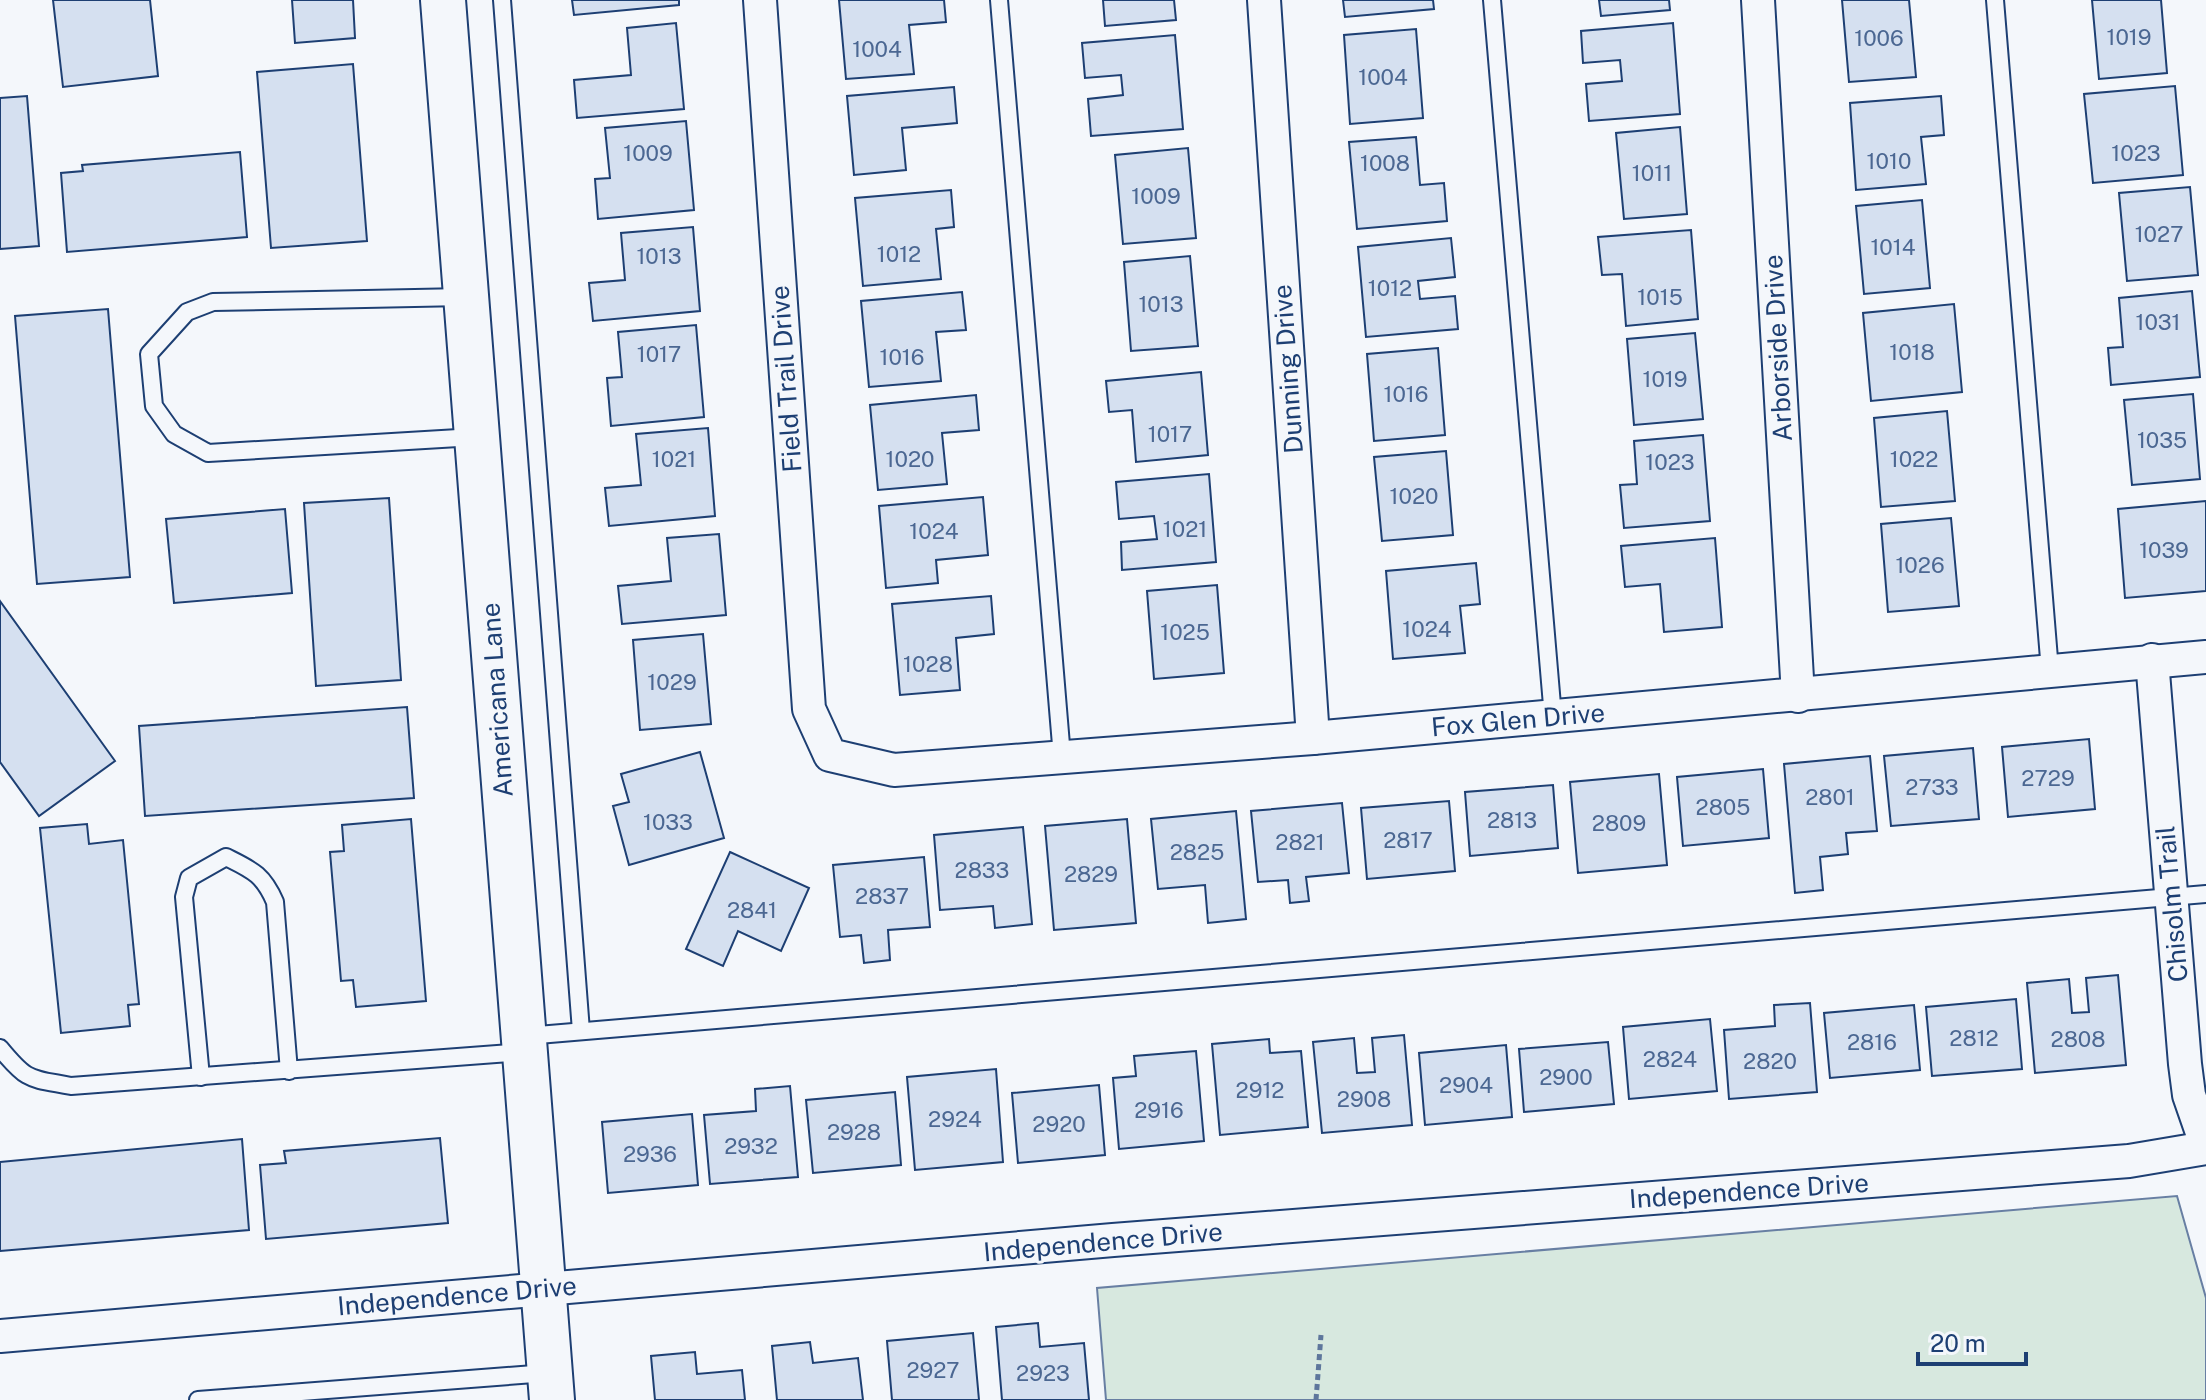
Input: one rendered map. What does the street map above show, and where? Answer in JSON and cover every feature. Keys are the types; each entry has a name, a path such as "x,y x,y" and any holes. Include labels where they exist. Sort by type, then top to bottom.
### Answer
{"street":[{"name":"Americana Lane","path":"443,0 551,1386"},
{"name":"Field Trail Drive","path":"760,0 809,709 830,755"},
{"name":"Dunning Drive","path":"1264,0 1313,738"},
{"name":"Arborside Drive","path":"1758,0 1798,696"},
{"name":"Fox Glen Drive","path":"830,755 894,770 1313,738 2206,657"},
{"name":"Chisolm Trail","path":"2152,660 2185,1064 2189,1095 2206,1146"},
{"name":"Independence Drive","path":"0,1336 1113,1240 2129,1161 2206,1146"}],"lane":[{"path":"502,0 581,1031"},
{"path":"999,0 1062,757"},
{"path":"1492,0 1553,717"},
{"path":"1995,0 2050,671"},
{"path":"466,297 213,302 187,312 149,354 154,406 174,434 208,453 477,437"},
{"path":"201,1077 184,897 189,878 226,857 252,869 266,882 275,902 289,1071"},
{"path":"0,1048 19,1072 28,1078 71,1086 289,1071 524,1044 581,1031 2206,894"},
{"path":"198,1400 551,1386"}],"path":[{"path":"1316,1400 1321,1335"}],"shaded area":[{"path":"2177,1196 2206,1298 2206,1400 1106,1400 1097,1288"}],"building":[{"path":"53,0 150,0 158,76 63,87"},
{"path":"292,0 353,0 355,38 295,43"},
{"path":"572,0 679,0 679,5 574,15"},
{"path":"839,0 944,0 946,22 909,25 914,74 846,79"},
{"path":"1103,0 1174,0 1176,20 1105,26"},
{"path":"1343,0 1433,0 1434,9 1345,17"},
{"path":"1599,0 1669,0 1670,10 1601,16"},
{"path":"1842,0 1909,0 1916,77 1849,82"},
{"path":"2092,0 2161,0 2167,73 2099,79"},
{"path":"676,23 684,109 577,118 574,80 631,75 627,28"},
{"path":"1673,23 1680,114 1589,121 1586,84 1622,81 1620,60 1583,63 1581,31"},
{"path":"1416,29 1423,118 1350,124 1344,35"},
{"path":"1175,35 1183,129 1091,136 1088,99 1123,95 1121,75 1085,78 1082,43"},
{"path":"353,64 367,241 271,248 257,72"},
{"path":"2175,86 2183,175 2093,183 2084,94"},
{"path":"954,87 957,123 902,128 906,170 854,175 847,96"},
{"path":"27,96 39,246 0,249 0,98"},
{"path":"1941,96 1944,135 1921,137 1926,184 1856,190 1850,103"},
{"path":"686,121 694,210 598,219 595,179 610,178 605,128"},
{"path":"1680,127 1687,214 1624,219 1616,133"},
{"path":"1416,137 1420,185 1444,183 1447,221 1357,229 1349,142"},
{"path":"1188,148 1196,238 1123,244 1115,155"},
{"path":"240,152 247,237 67,252 61,173 83,171 82,165"},
{"path":"2190,187 2198,275 2127,281 2119,193"},
{"path":"951,190 954,227 936,229 941,279 863,286 855,198"},
{"path":"1922,200 1930,288 1864,294 1856,206"},
{"path":"693,227 700,311 593,321 589,283 625,280 621,233"},
{"path":"1691,230 1698,319 1626,326 1622,274 1602,275 1598,237"},
{"path":"1451,238 1455,277 1418,281 1420,299 1455,296 1458,329 1366,337 1358,247"},
{"path":"1190,256 1198,346 1131,351 1124,262"},
{"path":"2192,291 2200,377 2111,385 2108,348 2123,347 2119,298"},
{"path":"962,292 966,330 936,332 941,381 869,387 861,301"},
{"path":"1954,304 1962,392 1871,401 1863,313"},
{"path":"108,309 130,577 37,584 15,316"},
{"path":"696,325 704,417 611,426 607,378 622,377 618,332"},
{"path":"1695,333 1703,419 1634,425 1627,339"},
{"path":"1438,348 1445,435 1374,441 1367,354"},
{"path":"1201,372 1208,455 1136,462 1132,410 1109,412 1106,381"},
{"path":"2193,394 2200,479 2132,485 2124,400"},
{"path":"976,395 979,430 942,433 947,484 878,490 870,405"},
{"path":"1947,411 1955,501 1881,507 1874,418"},
{"path":"708,428 715,516 609,526 605,488 641,485 636,434"},
{"path":"1703,435 1710,521 1624,528 1620,485 1637,484 1634,441"},
{"path":"1446,451 1453,535 1382,541 1374,457"},
{"path":"1209,474 1216,562 1122,570 1121,542 1157,539 1154,516 1119,519 1116,482"},
{"path":"983,497 988,555 936,560 938,583 886,588 879,506"},
{"path":"389,498 401,680 316,686 304,503"},
{"path":"2206,501 2206,591 2125,598 2118,509"},
{"path":"285,509 292,593 174,603 166,519"},
{"path":"1951,518 1959,606 1888,612 1881,524"},
{"path":"719,534 726,615 622,624 618,586 671,581 667,538"},
{"path":"1715,538 1722,627 1664,632 1660,584 1625,587 1621,546"},
{"path":"1476,563 1480,604 1460,606 1465,653 1393,659 1386,571"},
{"path":"1217,585 1224,673 1154,679 1147,591"},
{"path":"991,596 994,634 956,638 960,690 900,695 892,604"},
{"path":"0,601 115,761 39,816 0,762"},
{"path":"703,634 711,724 640,730 633,640"},
{"path":"407,707 414,798 145,816 139,726"},
{"path":"2089,739 2095,809 2008,817 2002,747"},
{"path":"1973,748 1979,819 1891,826 1884,756"},
{"path":"700,752 724,838 629,865 613,806 629,802 621,774"},
{"path":"1870,756 1877,831 1846,833 1848,854 1820,857 1823,890 1795,893 1784,764"},
{"path":"1763,769 1769,838 1683,846 1677,777"},
{"path":"1659,774 1667,865 1578,873 1570,782"},
{"path":"1553,785 1558,848 1470,856 1465,792"},
{"path":"1449,801 1455,871 1367,879 1361,808"},
{"path":"1342,803 1349,873 1306,877 1309,901 1290,903 1288,880 1258,882 1251,811"},
{"path":"1236,811 1246,919 1208,923 1205,885 1158,889 1151,819"},
{"path":"411,819 426,1001 356,1007 353,980 341,981 330,852 344,851 342,825"},
{"path":"1127,819 1136,923 1054,930 1045,826"},
{"path":"87,824 89,844 123,840 139,1004 128,1005 130,1026 61,1033 40,828"},
{"path":"1023,827 1032,924 995,928 993,906 940,910 934,835"},
{"path":"730,852 809,888 781,951 738,931 723,966 686,949"},
{"path":"924,857 930,927 888,930 890,960 864,963 861,935 840,937 833,865"},
{"path":"2118,975 2126,1065 2035,1073 2027,983 2069,979 2072,1013 2089,1012 2086,978"},
{"path":"2016,999 2022,1069 1932,1076 1926,1007"},
{"path":"1810,1003 1817,1092 1729,1099 1724,1030 1775,1026 1774,1005"},
{"path":"1914,1005 1920,1070 1830,1078 1824,1013"},
{"path":"1710,1019 1717,1091 1629,1099 1623,1027"},
{"path":"1404,1035 1412,1125 1322,1133 1313,1042 1354,1038 1357,1073 1375,1072 1372,1038"},
{"path":"1269,1039 1270,1053 1301,1051 1308,1127 1220,1135 1212,1044"},
{"path":"1608,1042 1614,1104 1524,1112 1519,1049"},
{"path":"1506,1045 1512,1117 1425,1125 1419,1053"},
{"path":"1196,1051 1204,1141 1119,1149 1113,1078 1136,1076 1134,1056"},
{"path":"996,1069 1003,1162 915,1170 907,1077"},
{"path":"1099,1085 1105,1155 1018,1163 1012,1093"},
{"path":"790,1086 798,1177 710,1184 704,1115 756,1111 755,1089"},
{"path":"895,1092 901,1165 813,1173 806,1100"},
{"path":"692,1114 698,1185 608,1193 602,1122"},
{"path":"440,1138 448,1223 266,1239 260,1165 286,1163 284,1151"},
{"path":"242,1139 249,1230 0,1251 0,1162"},
{"path":"1038,1323 1040,1347 1084,1343 1089,1400 1002,1400 996,1327"},
{"path":"973,1333 979,1400 892,1400 887,1341"},
{"path":"810,1342 813,1363 858,1358 863,1400 777,1400 772,1346"},
{"path":"695,1352 697,1374 742,1370 745,1400 655,1400 651,1356"}]}
